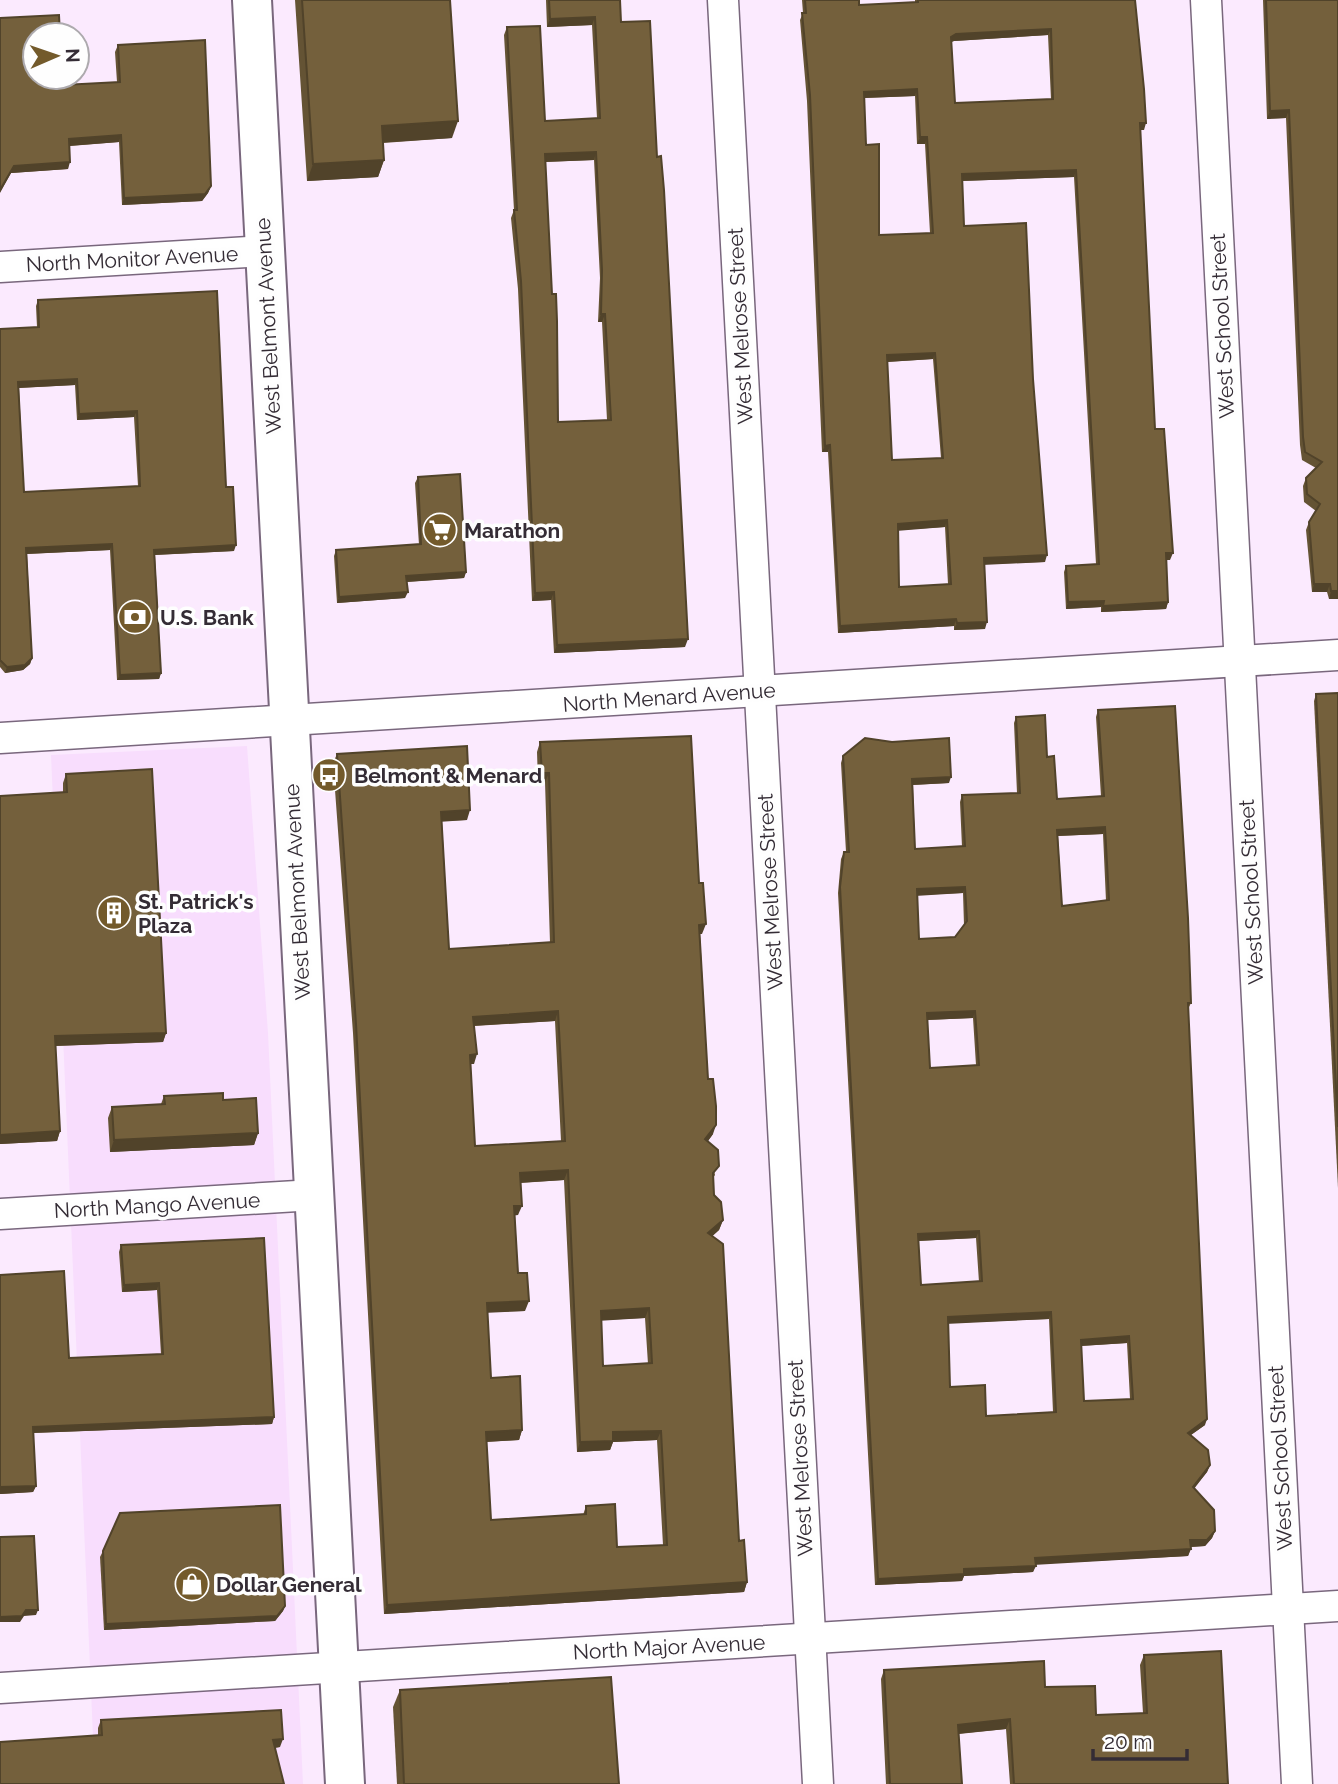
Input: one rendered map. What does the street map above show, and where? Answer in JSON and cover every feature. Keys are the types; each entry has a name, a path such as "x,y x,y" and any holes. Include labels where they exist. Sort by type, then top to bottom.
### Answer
{"main road":[{"name":"West Belmont Avenue","path":"252,0 345,1784"}],"street":[{"name":"West Melrose Street","path":"723,0 818,1784"},
{"name":"West School Street","path":"1206,0 1297,1784"},
{"name":"North Monitor Avenue","path":"0,267 265,251"},
{"name":"North Menard Avenue","path":"0,738 1338,655"},
{"name":"North Mango Avenue","path":"0,1214 314,1195"},
{"name":"North Major Avenue","path":"0,1688 1338,1606"}],"shaded area":[{"path":"247,746 268,1033 303,1784 95,1784 51,755"}],"building":[{"path":"302,0 450,0 458,121 382,126 384,160 313,164"},
{"path":"549,0 620,0 621,22 650,21 657,157 661,156 664,190 688,639 557,645 554,592 535,593 507,27 540,26 545,121 600,118 595,17 550,19","holes":["596,152 602,270 601,314 605,314 611,420 558,422 556,294 552,294 545,154"]},
{"path":"805,0 859,0 859,5 918,0 1135,0 1146,123 1140,123 1155,429 1164,429 1173,553 1166,553 1168,602 1103,606 1104,601 1068,602 1066,566 1099,564 1076,170 962,174 964,226 1026,223 1033,379 1047,555 984,558 987,622 957,623 956,619 840,626 830,445 825,446 810,95 802,13 806,13","holes":["1051,29 1053,99 955,103 951,37 956,34","917,89 920,137 927,137 933,233 879,235 879,144 866,145 864,92","935,353 943,458 892,460 887,355","947,520 951,584 899,587 898,524"]},
{"path":"1266,0 1338,0 1338,591 1331,591 1330,584 1314,584 1309,522 1320,504 1307,494 1306,478 1322,462 1305,452 1303,437 1289,110 1270,111"},
{"path":"59,15 59,21 21,21 21,91 91,91 91,84 120,82 118,45 205,40 211,186 205,194 124,198 121,135 69,139 70,162 14,166 0,190 0,18"},
{"path":"217,291 226,487 233,487 236,545 154,550 161,673 120,675 112,544 26,548 32,658 25,665 7,667 0,661 0,329 39,327 38,300","holes":["77,379 79,414 137,411 140,486 24,492 18,382"]},
{"path":"460,474 466,572 406,576 408,592 339,597 336,550 421,544 418,477"},
{"path":"1338,693 1338,1127 1316,694"},
{"path":"1175,706 1188,918 1191,1003 1188,1003 1207,1419 1188,1433 1208,1450 1210,1465 1193,1487 1214,1510 1215,1531 1207,1540 1190,1540 1191,1549 1035,1558 1036,1566 964,1569 964,1574 878,1579 840,887 844,852 849,852 843,756 865,738 892,742 949,738 951,777 912,779 915,849 965,846 962,795 1020,793 1016,717 1045,715 1047,757 1054,756 1057,799 1104,796 1098,710","holes":["1105,827 1109,900 1062,906 1057,830","965,887 967,921 955,937 919,939 917,889","975,1011 979,1065 930,1068 927,1013","979,1231 982,1281 921,1285 918,1234","1051,1312 1056,1412 986,1416 985,1385 950,1387 948,1317","1129,1336 1133,1399 1084,1401 1081,1340"]},
{"path":"691,736 699,883 703,883 706,924 699,925 708,1079 713,1079 716,1106 716,1125 705,1139 718,1150 719,1166 713,1173 714,1195 721,1202 723,1220 708,1233 723,1244 739,1541 744,1540 747,1582 387,1605 356,1024 337,754 467,746 470,810 441,812 449,949 554,942 549,773 542,773 540,742","holes":["558,1011 565,1141 475,1146 470,1055 477,1054 473,1017","568,1170 580,1442 613,1441 613,1432 661,1431 667,1545 617,1547 615,1504 586,1506 586,1514 491,1520 486,1432 522,1430 520,1376 491,1378 487,1303 529,1301 527,1273 518,1273 514,1206 522,1206 520,1173","649,1308 652,1363 603,1366 601,1311"]},
{"path":"152,769 166,1033 55,1036 60,1131 0,1135 0,796 67,792 66,774"},
{"path":"223,1093 223,1100 256,1098 258,1133 114,1140 112,1107 165,1104 164,1096"},
{"path":"264,1238 274,1417 33,1427 36,1486 0,1487 0,1275 64,1271 69,1358 163,1354 159,1283 124,1285 121,1245"},
{"name":"Dollar General","path":"280,1505 285,1606 277,1616 106,1624 103,1551 120,1513"},
{"path":"34,1536 38,1610 26,1610 22,1616 0,1617 0,1537"},
{"path":"1221,1651 1228,1784 1014,1784 1010,1719 958,1725 962,1784 890,1784 884,1670 1044,1661 1045,1687 1095,1686 1096,1715 1147,1713 1144,1655"},
{"path":"611,1677 619,1784 404,1784 400,1690"},
{"path":"281,1710 283,1739 273,1740 284,1784 0,1784 0,1742 102,1735 101,1720"}],"place":[{"name":"Marathon","path":"440,530"},
{"name":"U.S. Bank","path":"135,617"},
{"name":"Belmont & Menard","path":"329,775"},
{"name":"St. Patrick's Plaza","path":"114,913"},
{"name":"Dollar General","path":"192,1584"}]}
